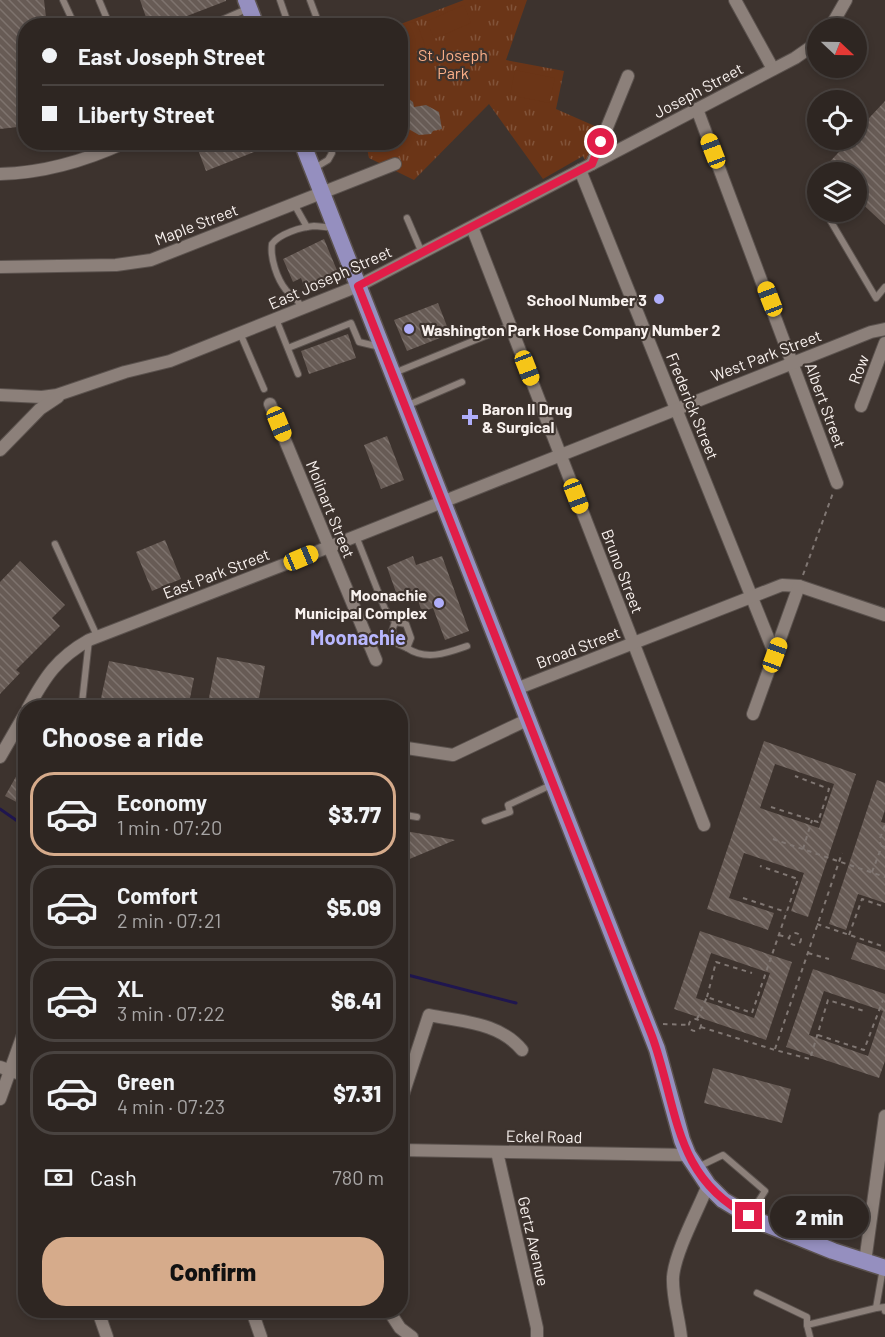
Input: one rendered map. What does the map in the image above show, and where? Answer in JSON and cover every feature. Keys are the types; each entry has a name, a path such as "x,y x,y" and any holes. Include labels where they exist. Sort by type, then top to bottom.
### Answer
{"main road":[{"path":"305,150 648,1026 692,1162 708,1185 723,1200 749,1216 884,1268"}],"street":[{"path":"735,0 773,69"},
{"path":"836,18 846,0"},
{"name":"Joseph Street","path":"592,164 807,50"},
{"path":"592,164 628,76"},
{"name":"Albert Street","path":"697,109 837,483"},
{"path":"0,174 28,174 78,161 106,150"},
{"name":"Maple Street","path":"0,267 133,264 151,260 395,164"},
{"name":"East Joseph Street","path":"0,450 40,409 70,392 125,372 170,361 358,286 592,164"},
{"name":"Frederick Street","path":"580,170 775,655"},
{"name":"Bruno Street","path":"472,227 704,825"},
{"name":"West Park Street","path":"442,501 871,332 885,329"},
{"name":"Row","path":"861,406 885,343"},
{"name":"East Joseph Street","path":"0,395 42,397 70,392"},
{"name":"Molinart Street","path":"270,404 376,660"},
{"name":"East Park Street","path":"33,700 60,659 93,638 442,501"},
{"name":"Broad Street","path":"516,689 782,585 800,586"},
{"path":"753,714 800,586 885,615"},
{"path":"408,748 453,755 528,719"},
{"name":"East Park Street","path":"0,757 18,726"},
{"path":"408,1079 429,1015 493,1028 505,1033 522,1050"},
{"path":"0,1099 5,1069 18,1042"},
{"path":"865,1262 885,1116"},
{"name":"Eckel Road","path":"408,1150 497,1152 692,1162"},
{"name":"Gertz Avenue","path":"497,1152 537,1328 537,1337"},
{"path":"681,1337 673,1294 673,1276 679,1254 708,1185"},
{"path":"100,1318 107,1337"},
{"path":"254,1318 261,1337"},
{"path":"394,1318 400,1328 412,1337"}],"lane":[{"path":"63,0 71,18"},
{"path":"99,0 107,18"},
{"path":"280,0 286,18"},
{"path":"310,0 317,18"},
{"path":"223,18 248,4"},
{"path":"312,170 328,160 332,153 331,150"},
{"path":"294,204 307,228"},
{"path":"407,218 422,253"},
{"path":"831,222 876,298 885,287"},
{"path":"302,308 299,301 287,291 281,281 271,249 275,240 307,228 335,226"},
{"path":"276,319 298,374"},
{"path":"288,348 351,323 359,342 382,347"},
{"path":"392,374 510,326"},
{"path":"240,333 264,389"},
{"path":"405,406 462,382"},
{"path":"356,536 385,609 395,622 406,624 411,638 407,648"},
{"path":"55,544 93,638 83,700"},
{"path":"395,622 392,631 398,644 415,653 424,655 446,653 467,646"},
{"path":"485,821 510,812 508,805 554,784"},
{"path":"408,815 417,817"},
{"path":"692,1162 723,1155 765,1191 749,1216"},
{"path":"876,1308 884,1268"},
{"path":"757,1293 807,1317 810,1337"},
{"path":"807,1324 876,1308 885,1307 885,1311"}],"path":[{"path":"800,586 837,483"},
{"path":"771,807 818,822 829,789 795,776"},
{"path":"803,849 812,820"},
{"path":"872,872 884,846 879,841 885,825"},
{"path":"773,839 885,877"},
{"path":"775,1050 842,853"},
{"path":"707,997 752,1012 798,879 760,866"},
{"path":"743,898 786,912"},
{"path":"849,935 862,899 885,907"},
{"path":"817,924 885,947"},
{"path":"779,934 789,938 794,945 798,944 801,939 800,935 795,933 789,938"},
{"path":"808,952 829,959"},
{"path":"689,1025 690,1021 696,1019 707,997 716,962 752,973"},
{"path":"701,1027 810,1059 828,1000 864,1011"},
{"path":"818,1035 864,1050 883,1000"},
{"path":"696,1019 701,1023 701,1027"},
{"path":"648,1026 670,1023 689,1025"},
{"path":"689,1025 693,1031 701,1027"}],"green space":[{"name":"St Joseph Park","path":"464,0 527,0 506,60 564,71 556,109 597,127 588,166 583,156 543,179 489,104 414,180 369,158 367,150 408,150 408,21"},
{"path":"464,5 471,23 434,39 427,21"},
{"path":"408,23 417,24 425,45 424,48 408,55"},
{"path":"515,70 555,78 549,103 510,95"}],"building":[{"path":"0,0 44,0 46,18 18,18 18,127 0,129"},
{"path":"140,0 226,0 182,18 146,18"},
{"path":"408,99 413,102 414,107 426,105 439,112 442,129 433,131 431,134 419,135 408,129"},
{"path":"885,101 885,225 867,208 867,162 830,162 841,150 867,150 867,120"},
{"path":"198,150 259,150 206,171"},
{"path":"324,239 341,280 321,289 318,283 305,289 301,278 293,282 283,259"},
{"path":"438,303 450,334 407,351 394,320"},
{"path":"348,334 356,358 309,374 301,351"},
{"path":"387,436 404,480 381,489 364,445"},
{"path":"165,540 181,579 152,591 136,552"},
{"name":"Moonachie Municipal Complex","path":"413,556 416,565 442,556 469,631 445,640 433,608 422,612 415,592 398,598 387,567"},
{"path":"20,561 65,605 52,618 60,626 16,670 20,673 0,694 0,582"},
{"path":"217,657 265,666 259,700 209,700"},
{"path":"109,661 194,678 190,700 101,700"},
{"path":"764,741 856,774 808,917 791,911 804,873 744,853 729,898 774,913 768,930 707,909","holes":["775,764 834,784 819,828 760,808"]},
{"path":"18,773 18,803 5,796"},
{"path":"877,780 885,783 885,810 881,822 885,823 885,903 858,894 846,930 829,924"},
{"path":"408,831 455,840 408,860"},
{"path":"700,931 792,962 766,1040 674,1009","holes":["711,953 770,973 754,1018 696,998"]},
{"path":"857,942 885,952 885,970 851,959"},
{"path":"813,969 885,994 885,1061 879,1078 786,1047","holes":["824,991 883,1011 868,1056 809,1035"]},
{"path":"713,1068 791,1089 782,1123 704,1103"}],"waterway":[{"path":"0,809 18,821"},
{"path":"408,975 516,1003"}],"place":[{"name":"School Number 3","path":"659,299"},
{"name":"Washington Park Hose Company Number 2","path":"409,329"},
{"name":"Baron II Drug & Surgical","path":"470,417"},
{"name":"Moonachie Municipal Complex","path":"439,603"}],"district":[{"name":"Moonachie","path":"358,637"}],"route":[{"path":"601,142 592,164 358,286 657,1049 688,1155 708,1185 723,1200 749,1216"}]}
